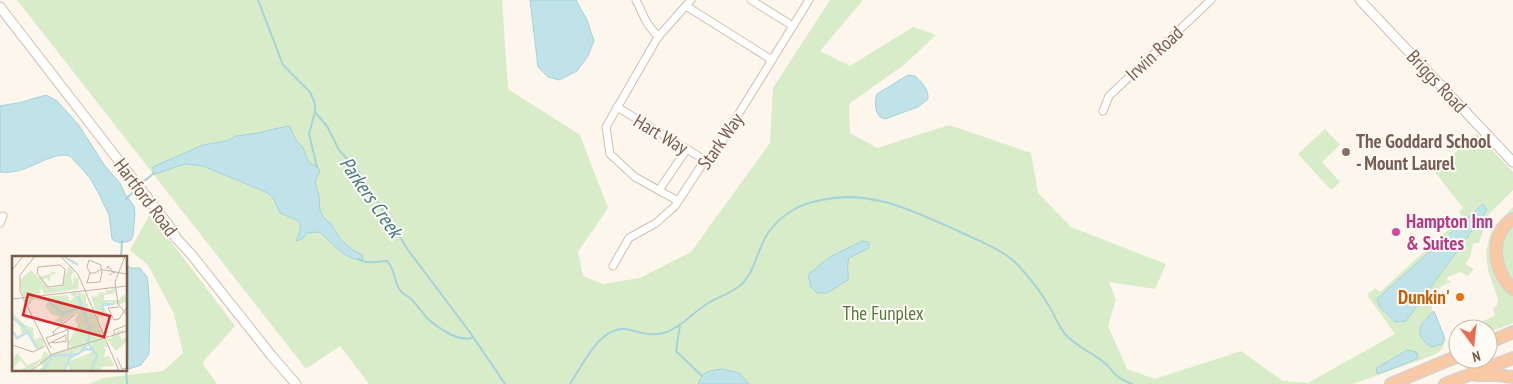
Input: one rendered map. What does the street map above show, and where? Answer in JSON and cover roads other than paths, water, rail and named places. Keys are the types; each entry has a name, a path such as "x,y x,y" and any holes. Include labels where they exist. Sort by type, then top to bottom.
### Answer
{"highway":[{"path":"1513,219 1502,229 1496,252 1498,265 1503,277 1513,289"},
{"path":"1498,339 1513,332"},
{"path":"1445,384 1513,358"},
{"path":"1391,384 1448,360"},
{"path":"1466,376 1496,375 1513,378"}],"street":[{"path":"636,0 647,23 658,37"},
{"path":"751,0 793,26"},
{"name":"Stark Way","path":"613,266 630,238 656,223 678,201 705,160 712,157 809,0"},
{"name":"Irwin Road","path":"1103,111 1109,96 1211,0"},
{"name":"Briggs Road","path":"1360,0 1513,162"},
{"path":"678,201 635,177 610,154 606,127 658,37 688,3 772,60"},
{"name":"Hartford Road","path":"0,7 167,223 177,239 191,254 271,356 296,384"},
{"name":"Hart Way","path":"617,107 705,160"},
{"path":"659,190 687,149"}],"water":[{"path":"530,0 576,0 587,20 594,41 588,56 577,71 559,80 548,77 538,67"},
{"path":"908,75 915,76 922,84 926,89 928,99 918,107 885,119 880,117 876,106 877,94"},
{"path":"46,95 57,101 78,124 134,206 135,214 131,240 116,242 112,239 109,215 99,194 90,178 70,156 62,155 46,159 20,170 0,172 0,106"},
{"path":"287,126 290,127 296,140 303,148 309,163 320,170 315,182 319,196 320,211 341,240 362,255 363,260 349,257 319,232 307,233 302,239 296,241 300,224 296,219 280,213 273,198 268,193 203,166 185,164 155,174 153,173 153,167 203,145"},
{"path":"1483,204 1487,210 1406,321 1395,322 1379,306 1377,299"},
{"path":"862,241 869,242 869,248 849,258 848,280 827,293 817,293 811,287 808,276 810,273 830,257"},
{"path":"128,266 131,268 140,268 147,277 150,310 149,354 141,365 128,369"},
{"path":"1434,311 1445,339 1442,344 1431,347 1421,337 1420,329 1425,320"},
{"path":"1407,350 1416,352 1418,358 1378,374 1376,372 1377,368"},
{"path":"723,369 739,373 749,384 698,384 702,375 709,371"}],"waterway":[{"name":"Parkers Creek","path":"258,0 283,65 310,92 315,104 315,112 327,126 339,150 359,172 408,250 469,331 505,384"},
{"path":"315,112 309,134 317,167"},
{"path":"143,182 154,173"},
{"path":"126,199 134,191"},
{"path":"570,384 587,356 610,332 620,329 657,334 673,329 713,300 734,290 743,283 752,270 768,233 789,212 806,204 839,197 857,197 891,204 925,216 997,249 1017,264 1029,278 1066,335 1106,364 1118,376 1132,384"},
{"path":"121,256 122,241"},
{"path":"358,259 368,262 387,261 392,268 398,287 427,318 442,330 455,336 466,339 472,338"},
{"path":"680,325 676,351 702,376"},
{"path":"126,372 127,384"}],"place":[{"name":"The Goddard School - Mount Laurel","path":"1346,152"},
{"name":"Hampton Inn & Suites","path":"1396,232"},
{"name":"Dunkin'","path":"1460,297"}],"park label":[{"name":"The Funplex","path":"883,313"}]}
